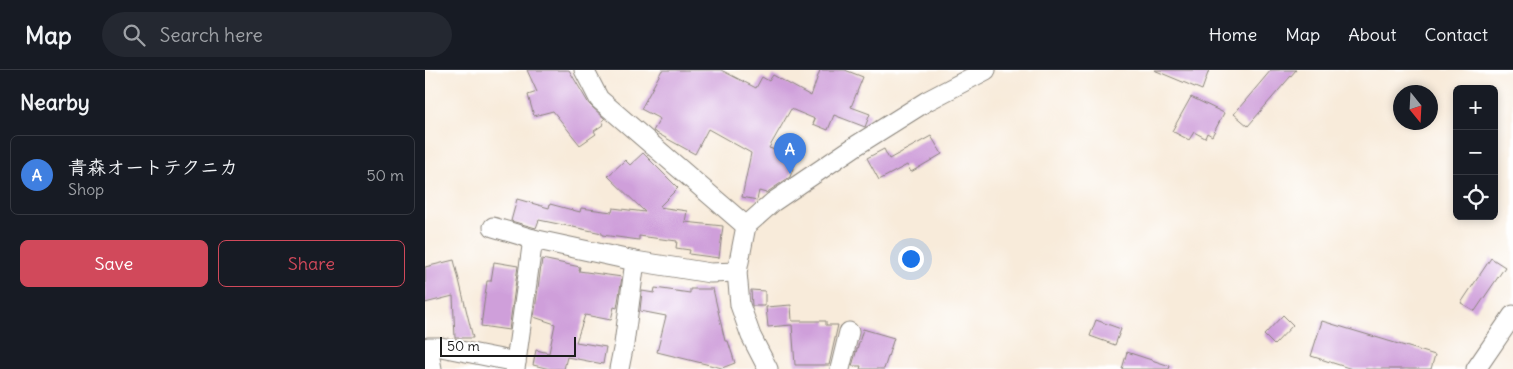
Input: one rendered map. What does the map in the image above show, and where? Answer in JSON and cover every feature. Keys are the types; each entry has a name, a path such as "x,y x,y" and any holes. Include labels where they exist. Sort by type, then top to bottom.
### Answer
{"street":[{"path":"584,70 599,99 746,226"},
{"path":"768,369 751,336 740,305 737,272 746,226 773,202 857,145 927,101 987,70"},
{"path":"493,227 533,239 635,261 710,273 737,272"},
{"path":"432,369 428,347 441,347 516,365 533,239"},
{"path":"619,369 635,261"},
{"path":"1476,369 1513,315"},
{"path":"840,369 849,332"}],"building":[{"path":"527,70 569,70 589,104 605,119 602,121 604,124 594,131 596,134 580,145 553,111 534,116 528,95 537,92"},
{"path":"662,70 721,70 756,88 762,77 769,81 773,75 811,96 820,70 845,70 863,77 851,107 870,114 865,127 834,115 828,130 813,124 815,119 791,109 769,148 797,157 790,177 766,193 759,191 757,200 742,197 751,153 708,129 695,154 653,131 660,119 641,109"},
{"path":"1154,70 1209,70 1202,90"},
{"path":"1271,70 1296,70 1248,126 1234,114"},
{"path":"1191,97 1224,113 1212,136 1207,133 1205,138 1194,132 1189,140 1172,131"},
{"path":"931,136 942,154 911,172 907,165 879,180 867,158 884,149 889,159"},
{"path":"643,153 678,188 659,207 687,211 685,222 723,226 719,258 689,254 690,250 676,248 677,241 639,236 639,240 602,235 602,233 539,220 536,228 511,221 517,199 549,208 550,204 580,212 581,208 612,212 613,208 645,212 608,176 625,160 630,165"},
{"path":"1491,258 1505,267 1475,311 1461,303"},
{"path":"542,259 580,267 579,271 622,277 617,308 614,307 611,320 585,315 576,342 606,347 603,364 567,357 564,369 550,369 533,365 536,350 549,353 555,324 534,317"},
{"path":"454,260 473,338 455,338 453,296 425,303 425,267"},
{"path":"494,262 518,266 509,330 481,326 487,281 491,281"},
{"path":"655,288 690,293 690,289 713,289 725,341 728,341 735,363 722,368 657,352 666,316 640,311 642,291 654,293"},
{"path":"751,290 765,291 765,306 752,306"},
{"path":"791,305 792,321 826,321 826,325 838,325 829,365 795,365 792,325 768,327 766,307"},
{"path":"1283,315 1293,325 1274,345 1264,335"},
{"path":"1096,320 1121,329 1115,345 1090,336"},
{"path":"1322,321 1435,355 1431,369 1352,369 1311,356"},
{"path":"863,329 894,338 884,369 860,369 861,366 852,366"},
{"path":"1127,352 1170,366 1169,369 1122,369"}],"place":[{"name":"青森オートテクニカ","path":"790,174"}]}
